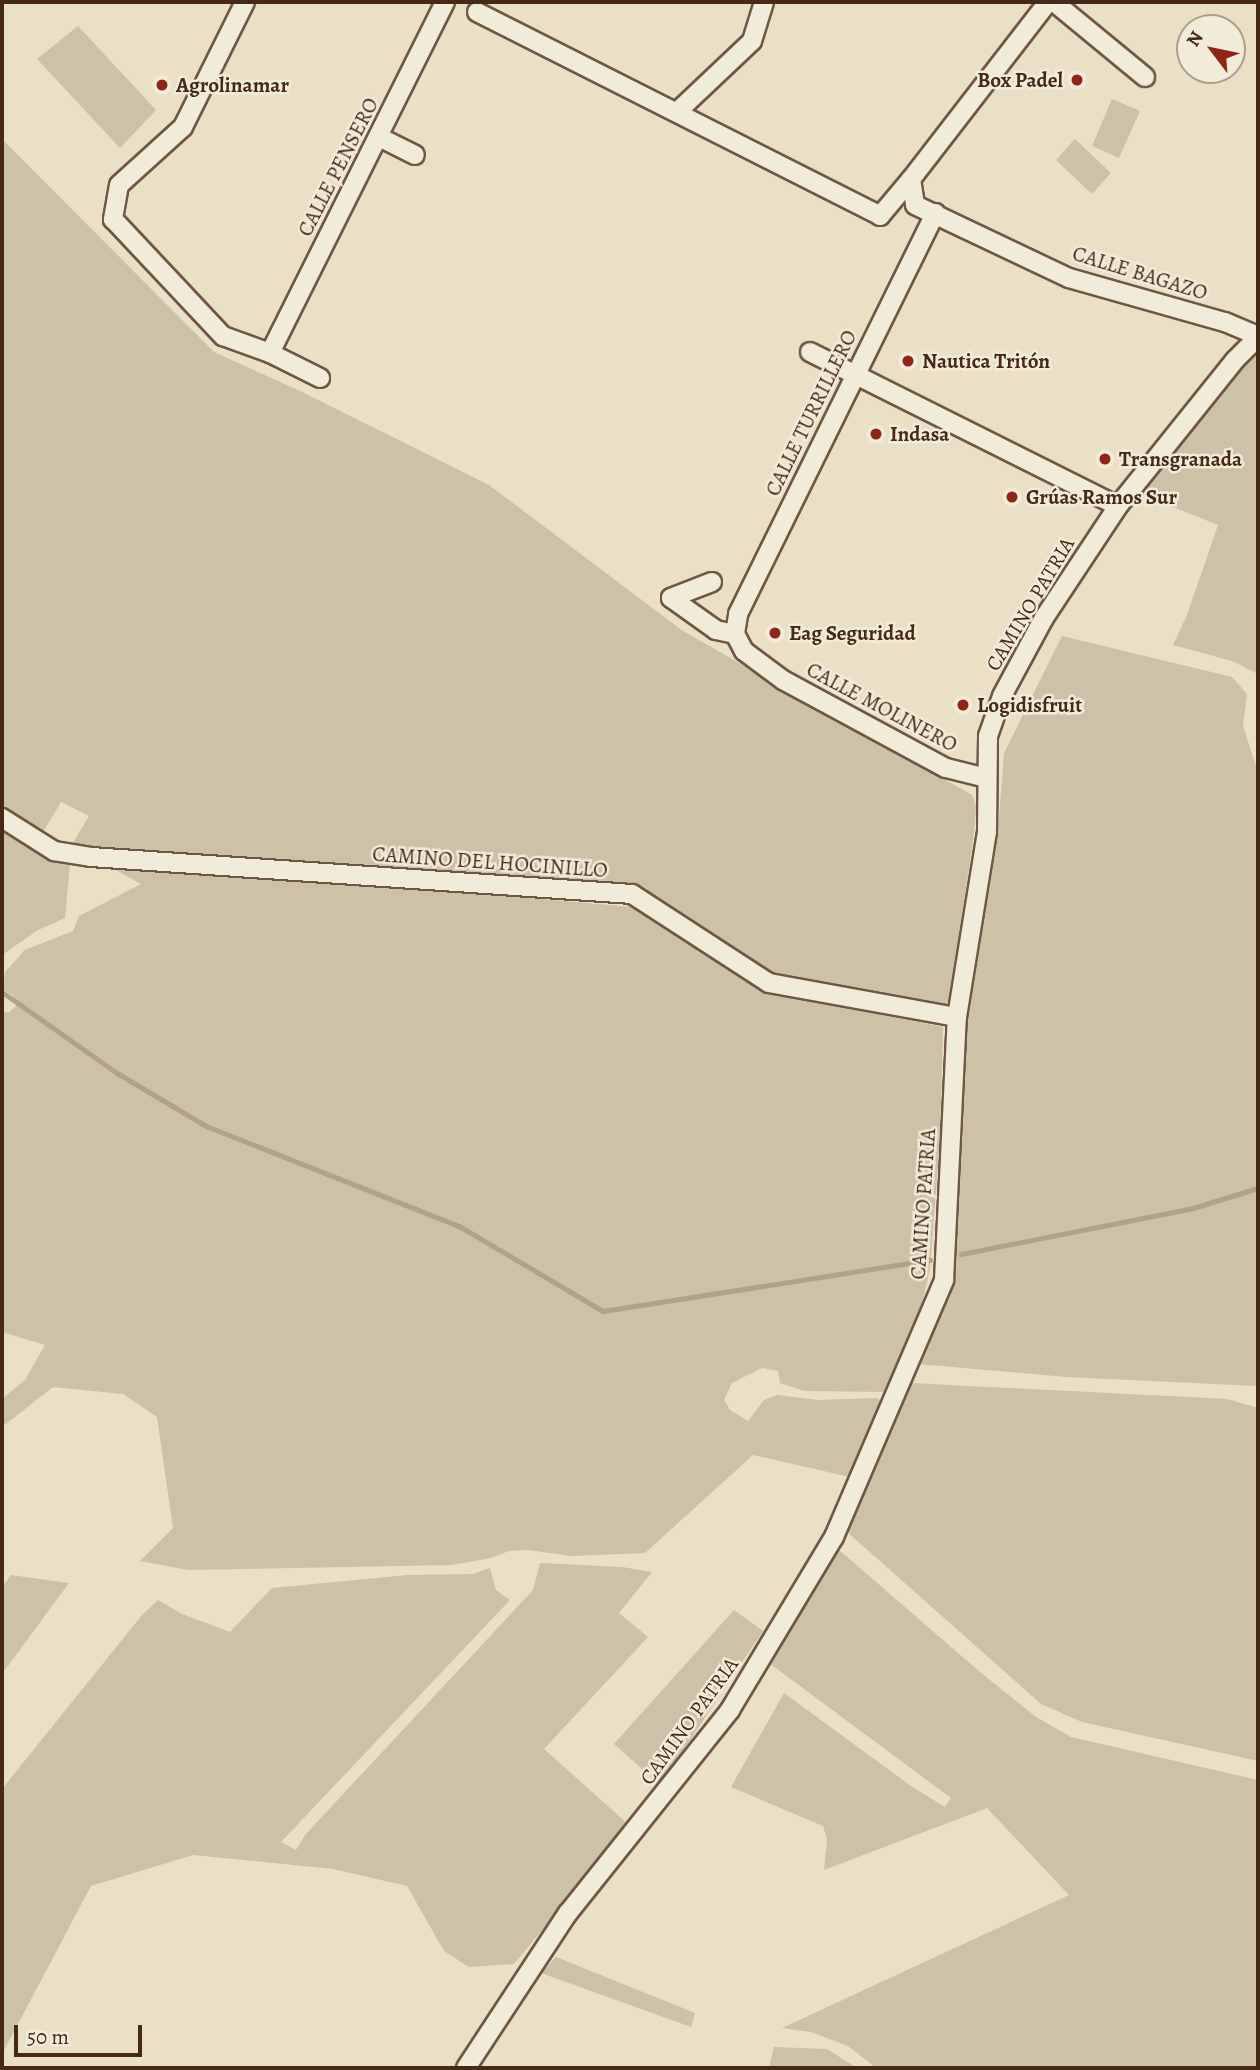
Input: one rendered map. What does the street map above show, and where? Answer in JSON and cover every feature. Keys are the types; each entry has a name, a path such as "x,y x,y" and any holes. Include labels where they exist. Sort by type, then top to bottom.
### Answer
{"street":[{"path":"244,2 183,127 119,185 113,219 223,336 270,353 320,378"},
{"name":"CALLE PENSERO","path":"270,353 445,2"},
{"path":"677,112 752,41 764,2"},
{"path":"477,12 880,216 1048,2"},
{"path":"1054,2 1145,78"},
{"path":"379,137 415,155"},
{"name":"CALLE BAGAZO","path":"911,179 915,205 1069,278 1225,322 1258,337"},
{"name":"CALLE TURRILLERO","path":"735,634 738,614 935,213"},
{"name":"CAMINO PATRIA","path":"466,2068 568,1913 730,1710 836,1532 944,1280 957,1017 987,832 988,736 1002,696 1044,618 1118,506 1235,360 1258,337"},
{"path":"810,352 1118,506"},
{"path":"712,582 671,598 716,630 735,634"},
{"name":"CALLE MOLINERO","path":"735,634 744,651 783,680 946,768 986,778"},
{"name":"CAMINO DEL HOCINILLO","path":"2,818 54,851 91,858 632,894 769,983 957,1017"}],"shaded area":[{"path":"78,26 156,110 120,148 37,59"},
{"path":"1112,99 1140,111 1119,158 1092,146"},
{"path":"2,139 214,352 300,391 489,485 683,631 972,795 976,806 974,834 948,1008 771,977 635,887 71,846 89,816 61,802 43,832 2,808"},
{"path":"1075,139 1111,173 1092,194 1056,160"},
{"path":"1258,347 1258,678 1256,673 1232,661 1173,645 1187,615 1218,525 1138,493"},
{"path":"1062,636 1232,677 1247,694 1243,726 1258,772 1258,1386 1066,1377 918,1364 951,1282 965,1017 999,819 1004,753"},
{"path":"2,828 70,865 65,918 38,930 2,955"},
{"path":"110,867 286,877 633,907 762,991 943,1027 940,1137 930,1269 923,1300 887,1392 804,1391 780,1383 778,1371 762,1368 732,1383 724,1400 730,1410 748,1421 764,1400 777,1395 818,1400 877,1398 883,1402 850,1477 753,1455 645,1553 572,1556 528,1550 509,1551 491,1558 452,1565 188,1570 140,1561 173,1528 157,1417 123,1394 53,1387 2,1427 2,1399 25,1380 45,1345 2,1332 2,1011 8,1013 16,1006 14,996 3,990 5,972 25,950 73,931 79,916 141,884"},
{"path":"911,1383 1227,1399 1258,1408 1258,1761 1082,1722 1041,1704 845,1530"},
{"path":"838,1549 980,1672 1036,1717 1071,1737 1258,1780 1258,2068 876,2068 848,2046 811,2032 782,2028 1069,1895 987,1808 824,1870 827,1839 823,1826 731,1787 784,1693 911,1786 945,1807 951,1798 769,1663"},
{"path":"540,1563 622,1567 652,1572 619,1613 648,1637 544,1749 629,1825 514,1964 469,1967 444,1951 407,1886 333,1869 193,1855 91,1886 2,2054 2,1789 142,1615 158,1600 182,1614 230,1632 272,1588 408,1575 473,1574 490,1568 496,1590 510,1600 281,1842 296,1850 305,1835 533,1590"},
{"path":"11,1575 69,1583 2,1674 2,1587"},
{"path":"734,1610 763,1631 660,1785 614,1744"},
{"path":"556,1957 695,2013 691,2027 541,1973"},
{"path":"774,2047 827,2049 857,2068 769,2068"}],"waterway":[{"path":"2,992 117,1073 206,1126 459,1226 603,1311 930,1260"},
{"path":"961,1254 1193,1208 1258,1188"}],"place":[{"name":"Box Padel","path":"1077,80"},
{"name":"Agrolinamar","path":"162,85"},
{"name":"Nautica Tritón","path":"908,361"},
{"name":"Indasa","path":"876,434"},
{"name":"Transgranada","path":"1105,459"},
{"name":"Grúas Ramos Sur","path":"1012,497"},
{"name":"Eag Seguridad","path":"775,633"},
{"name":"Logidisfruit","path":"963,705"}]}
